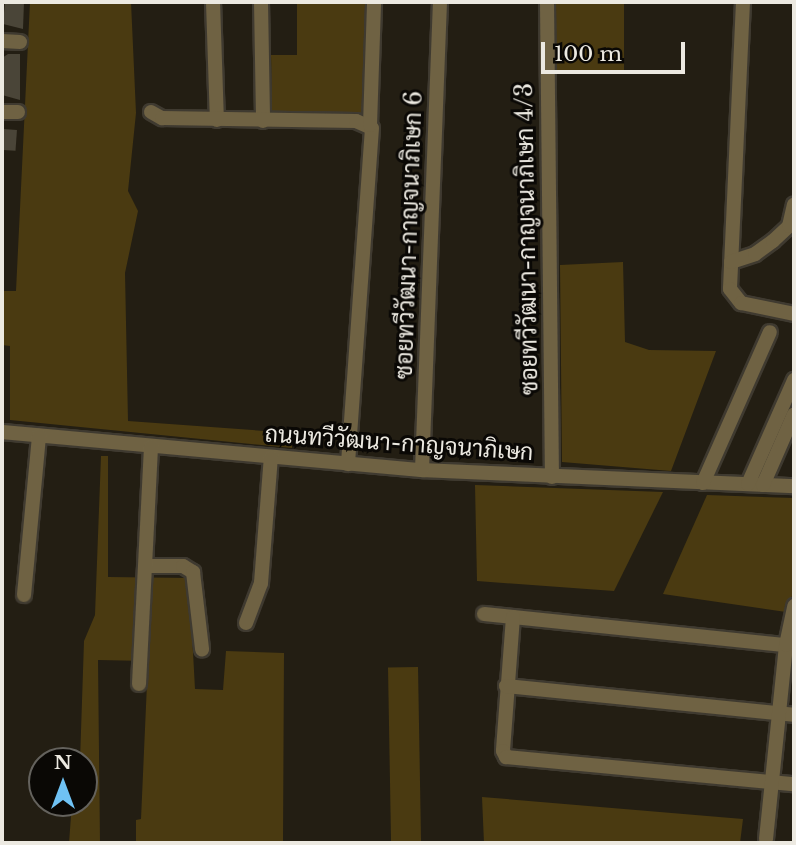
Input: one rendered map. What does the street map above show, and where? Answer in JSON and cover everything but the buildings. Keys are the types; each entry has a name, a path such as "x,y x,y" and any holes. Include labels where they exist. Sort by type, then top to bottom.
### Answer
{"street":[{"path":"214,2 216,120"},
{"path":"261,2 263,121"},
{"path":"348,464 363,218 373,136 370,125 374,2"},
{"name":"ซอยทวีวัฒนา-กาญจนาภิเษก 6","path":"422,470 440,2"},
{"name":"ซอยทวีวัฒนา-กาญจนาภิเษก 4/3","path":"547,2 552,477"},
{"path":"743,2 731,262 734,297 758,309 794,314"},
{"path":"2,41 20,42"},
{"path":"2,111 18,113"},
{"path":"151,112 162,118 356,121 370,125"},
{"path":"731,262 755,254 773,241 789,226 794,205"},
{"path":"703,483 770,332"},
{"path":"756,484 794,380"},
{"path":"756,484 794,414"},
{"name":"ถนนทวีวัฒนา-กาญจนาภิเษก","path":"2,432 422,470 794,486"},
{"path":"24,596 39,436"},
{"path":"139,684 148,566 151,446"},
{"path":"246,623 261,583 271,457"},
{"path":"148,566 183,566 193,572 202,649"},
{"path":"766,839 771,781 787,714 786,645 794,606"},
{"path":"484,614 786,645"},
{"path":"513,617 506,687 503,751 506,757 794,784"},
{"path":"506,687 787,714"}],"shaded area":[{"path":"30,2 131,2 136,113 128,191 138,211 125,273 128,421 292,433 292,448 10,420 10,346 2,345 2,291 16,291"},
{"path":"297,2 382,2 378,117 272,112 271,55 297,55"},
{"path":"556,2 624,2 624,71 556,71"},
{"path":"623,262 625,342 649,350 716,351 671,471 562,462 560,265"},
{"path":"101,456 108,456 108,577 189,578 195,689 223,690 226,651 284,653 283,843 136,843 136,820 141,819 148,661 98,660 100,843 69,843 71,817 98,817 98,747 80,747 84,641 95,615"},
{"path":"475,485 663,492 614,591 477,581"},
{"path":"707,495 794,498 794,591 786,612 663,594"},
{"path":"418,667 421,843 391,843 388,668"},
{"path":"482,797 743,819 740,843 484,843"}]}
